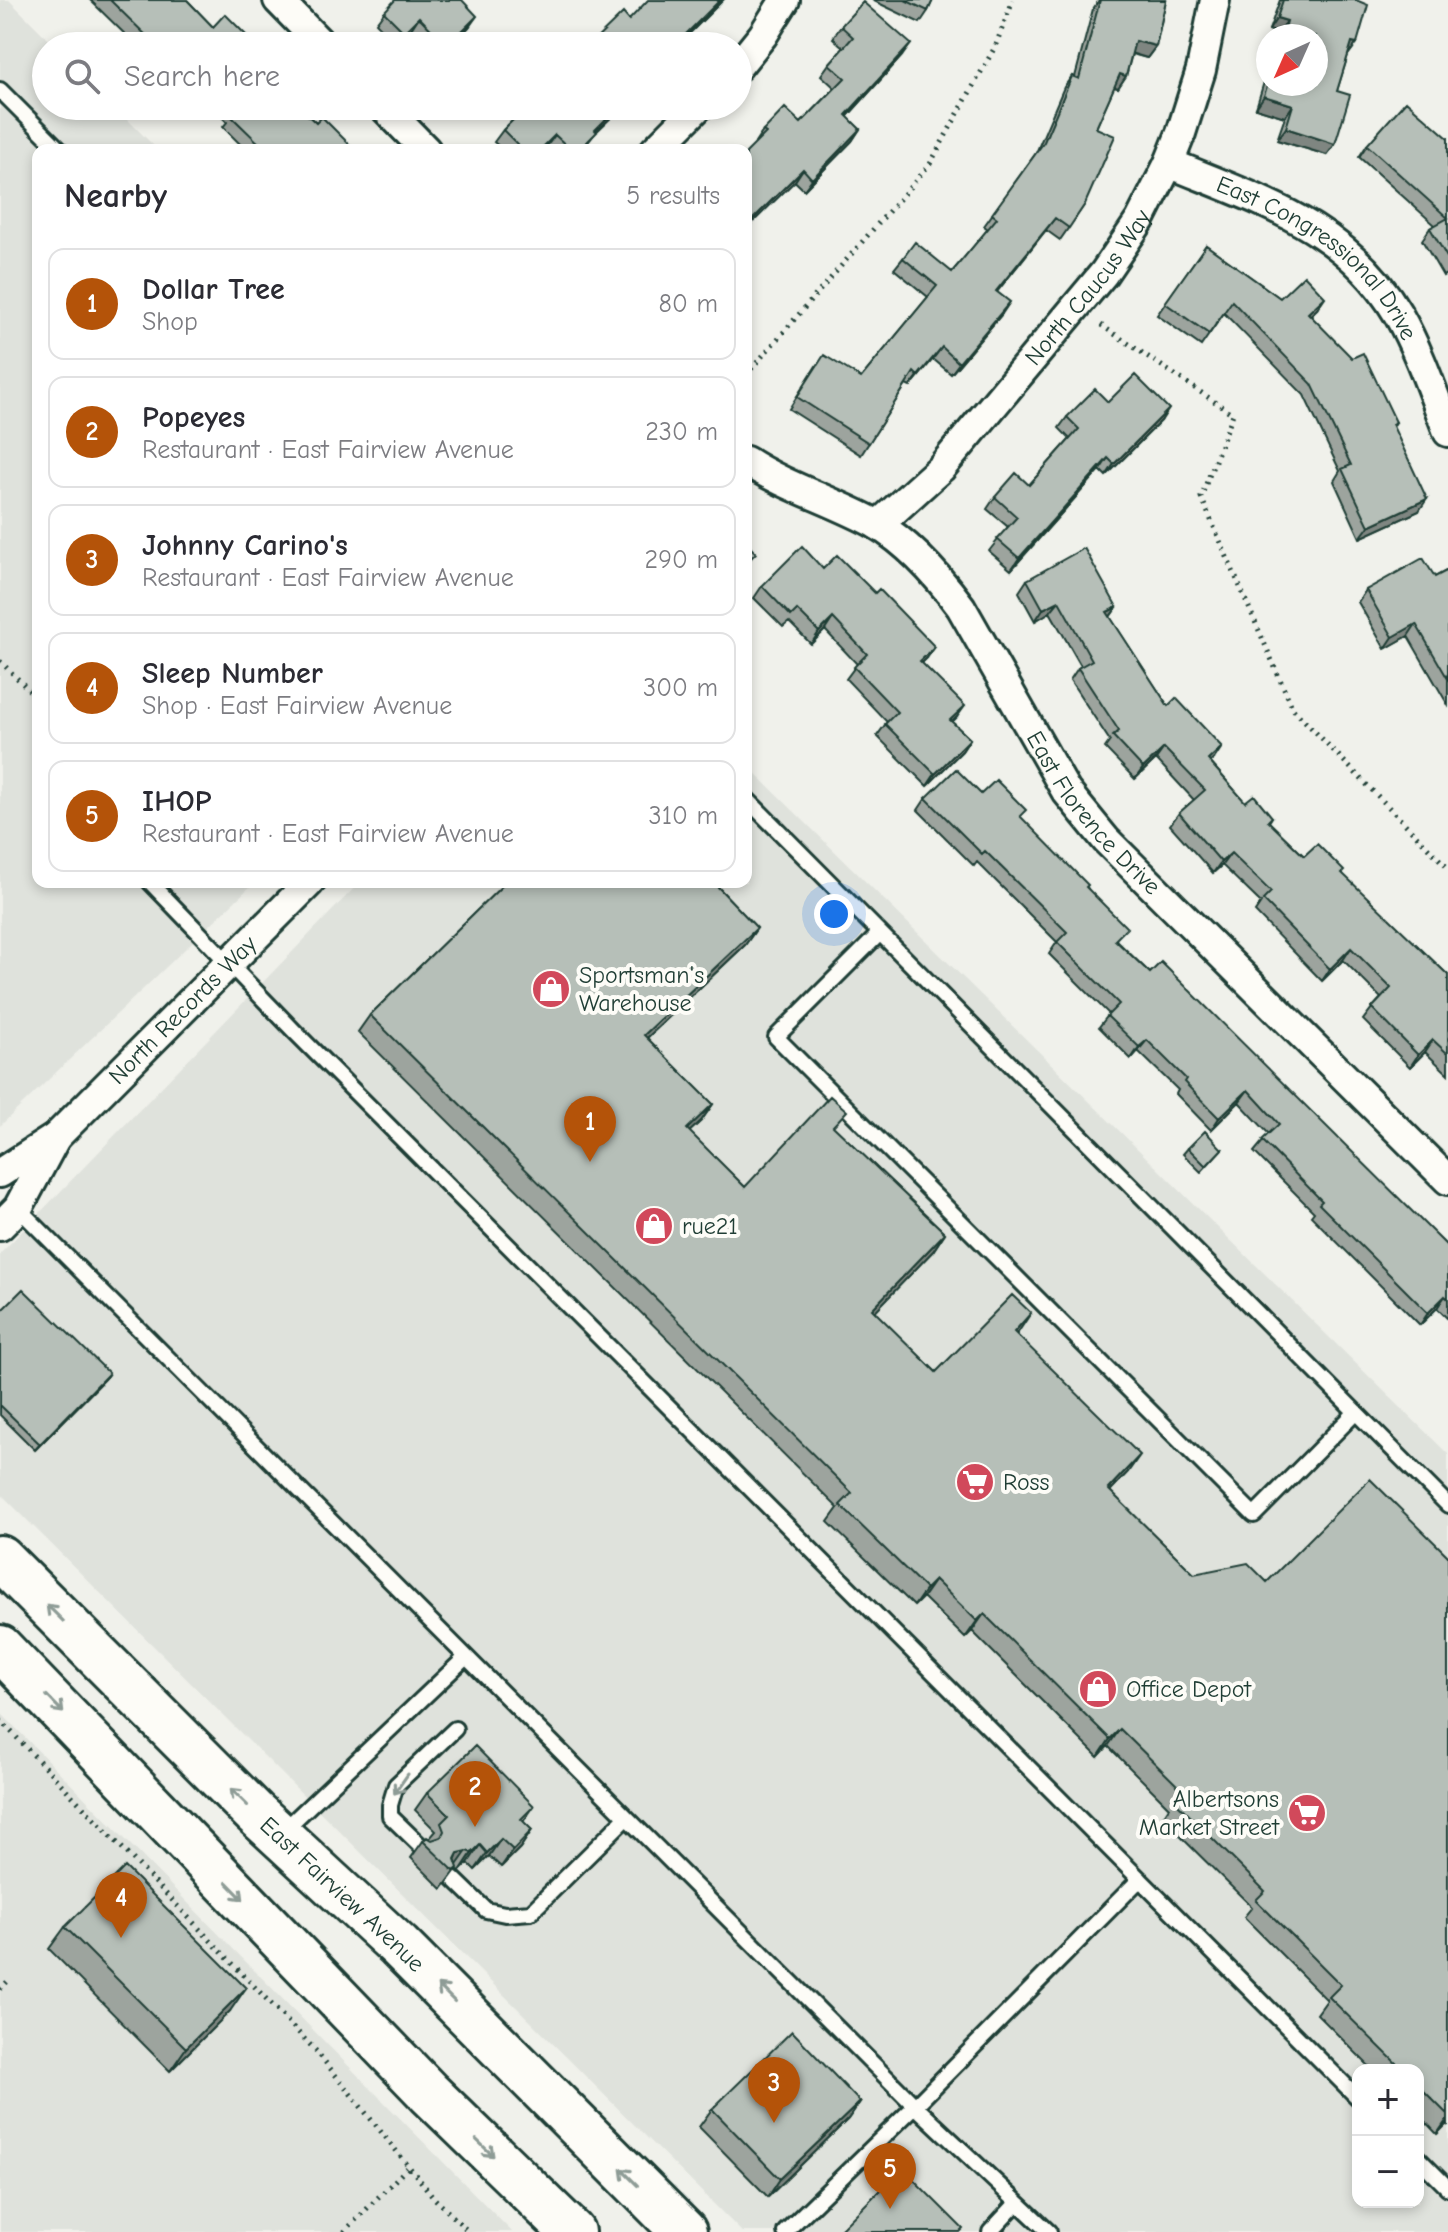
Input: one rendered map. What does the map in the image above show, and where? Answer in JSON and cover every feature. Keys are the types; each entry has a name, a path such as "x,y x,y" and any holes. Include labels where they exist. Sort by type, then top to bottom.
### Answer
{"main road":[{"name":"East Fairview Avenue","path":"0,1558 279,1835 399,1946 684,2232"},
{"path":"0,1648 429,2093 572,2232"}],"street":[{"path":"752,49 785,0"},
{"name":"North Caucus Way","path":"878,525 941,468 1104,273 1140,220 1181,133 1201,70 1215,0"},
{"path":"293,5 313,32"},
{"path":"397,120 420,144"},
{"path":"661,144 685,120"},
{"name":"East Congressional Drive","path":"1169,163 1295,217 1325,234 1353,257 1398,313 1415,347 1448,432"},
{"name":"East Florence Drive","path":"752,464 878,525 932,571 961,607 1066,791 1106,840 1448,1180"},
{"name":"North Records Way","path":"0,1173 56,1137 304,888"},
{"name":"North Records Way","path":"9,1217 56,1137"}],"lane":[{"path":"0,90 54,144"},
{"path":"752,804 1448,1505"},
{"path":"156,888 1352,2092"},
{"path":"880,933 776,1037 1254,1515 1356,1412"},
{"path":"9,1217 466,1657 915,2106 1049,2232"},
{"path":"279,1835 466,1657"},
{"path":"422,1847 390,1816 390,1805 396,1785 455,1729"},
{"path":"453,1878 486,1910 505,1914 531,1912 626,1818"},
{"path":"785,2232 1140,1879"},
{"path":"1424,2164 1448,2188"},
{"path":"990,2232 1017,2203"}],"path":[{"path":"752,368 930,164 995,47 1013,0"},
{"path":"1101,325 1233,414 1201,497 1293,709 1448,868"},
{"path":"0,661 32,693"},
{"path":"0,1720 317,2052 435,2199 469,2232"},
{"path":"0,1989 8,1981"},
{"path":"344,2232 409,2166"}],"shaded area":[{"path":"0,0 9,0 41,32 32,32 32,120 128,120 152,144 32,144 32,888 249,888 0,1126"},
{"path":"752,770 1448,1454 1448,2232 742,2232 0,1493 0,1254 354,888 752,888"},
{"path":"0,1712 512,2232 0,2232"}],"building":[{"path":"110,0 187,0 213,27 225,14 243,32 143,32"},
{"path":"395,0 462,0 477,16 461,32 433,32 419,17 404,32 384,12"},
{"path":"648,0 720,0 688,32 603,32 623,13 629,20"},
{"path":"905,0 933,0 928,11"},
{"path":"1100,0 1166,0 1156,46 1135,41 1126,76 1120,74 1096,128 1115,136 1085,204 1069,228 1055,218 996,291 1010,302 959,363 942,347 918,376 914,372 869,443 797,397 824,355 861,378 937,286 903,258 915,242 952,272 997,218 992,214 1044,142 1072,76 1079,79"},
{"path":"1283,0 1356,0 1368,5 1357,43 1352,42 1337,91 1350,95 1335,144 1286,128 1293,105 1264,96 1328,96 1328,24 1286,24 1287,21 1277,18"},
{"path":"863,2 911,44 846,115 860,129 812,179 803,169 752,220 752,147 785,108 801,123 845,78 829,64 853,37 841,26"},
{"path":"1406,101 1448,138 1448,218 1367,145"},
{"path":"235,120 313,120 316,123 325,120 349,144 275,144 260,144"},
{"path":"513,120 605,120 585,144 565,144 555,135 546,144 517,144 503,130"},
{"path":"1448,218 1448,259 1430,228"},
{"path":"1206,245 1280,298 1304,275 1325,297 1308,313 1352,358 1363,353 1396,422 1392,424 1427,499 1369,526 1342,469 1351,465 1312,384 1232,301 1209,334 1165,303"},
{"path":"1135,375 1169,409 1114,464 1108,458 1019,558 997,539 1017,517 995,497 1016,473 1029,485 1079,429 1067,417 1095,389 1108,402"},
{"path":"802,546 823,569 837,555 875,593 879,589 935,647 920,661 965,706 950,720 970,739 935,774 885,724 897,712 854,667 867,654 833,618 819,632 797,610 791,616 762,586"},
{"path":"1084,548 1117,607 1107,612 1168,706 1176,698 1222,747 1208,760 1245,802 1254,795 1272,817 1268,821 1304,856 1317,844 1344,871 1342,873 1448,975 1448,1054 1433,1040 1418,1055 1372,1008 1391,988 1351,948 1330,969 1263,900 1271,892 1231,853 1221,862 1179,813 1205,790 1164,748 1143,768 1113,736 1119,731 1078,668 1092,660 1059,601 1043,609 1027,580"},
{"path":"1423,558 1435,577 1448,570 1448,679 1416,624 1393,637 1366,590"},
{"path":"956,769 981,794 996,780 1026,810 1020,816 1127,928 1115,940 1150,973 1161,962 1448,1247 1448,1299 1445,1296 1428,1313 1319,1204 1322,1201 1262,1140 1279,1124 1248,1090 1219,1118 1147,1040 1139,1047 1107,1016 1119,1004 1057,942 1067,932 926,798"},
{"path":"500,888 719,888 757,928 644,1035 713,1104 687,1129 745,1187 830,1096 847,1111 833,1126 945,1233 872,1309 936,1372 1012,1295 1031,1313 1014,1332 1140,1455 1108,1489 1194,1574 1248,1563 1267,1582 1370,1479 1448,1556 1448,2115 1424,2091 1424,2064 1397,2064 1329,1997 1341,1985 1256,1900 1265,1891 1174,1800 1183,1791 1120,1729 1110,1739 984,1614 977,1621 935,1580 926,1589 840,1505 852,1493 370,1015"},
{"path":"1205,1131 1222,1149 1206,1166 1188,1148"},
{"path":"23,1289 109,1373 40,1444 0,1405 0,1312"},
{"path":"475,1746 534,1806 521,1819 532,1830 513,1850 501,1839 487,1853 480,1845 472,1853 458,1853 455,1859 458,1868 454,1871 423,1841 427,1837 432,1840 441,1837 444,1831 441,1823 449,1815 427,1793"},
{"path":"125,1867 246,1988 186,2048 65,1927"},
{"path":"792,2031 860,2102 780,2179 712,2109"},
{"path":"902,2168 963,2229 960,2232 838,2232"}],"place":[{"name":"Sportsman's Warehouse","path":"551,989"},
{"name":"Dollar Tree","path":"590,1162"},
{"name":"rue21","path":"654,1226"},
{"name":"Ross","path":"975,1482"},
{"name":"Office Depot","path":"1098,1689"},
{"name":"Albertsons Market Street","path":"1307,1813"},
{"name":"Popeyes","path":"475,1827"},
{"name":"Sleep Number","path":"121,1938"},
{"name":"Johnny Carino's","path":"774,2123"},
{"name":"IHOP","path":"890,2209"}]}
